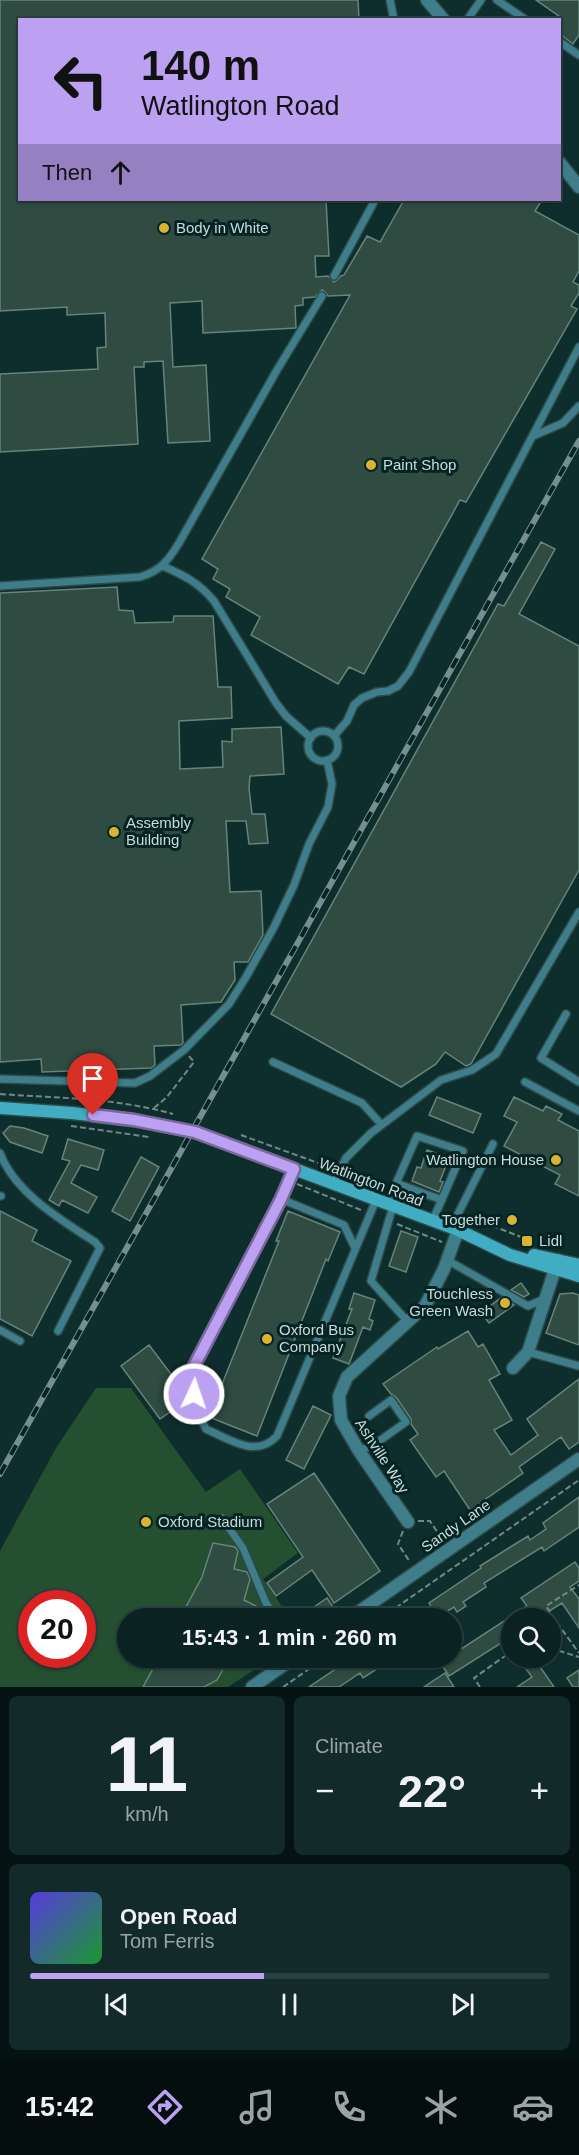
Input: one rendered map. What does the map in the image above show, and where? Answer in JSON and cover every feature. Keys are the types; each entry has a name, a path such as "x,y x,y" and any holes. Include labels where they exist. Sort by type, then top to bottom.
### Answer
{"main road":[{"name":"Watlington Road","path":"0,1108 134,1120 195,1132 470,1236 556,1264 579,1276"},
{"name":"Watlington Road","path":"556,1264 579,1265"}],"street":[{"path":"428,0 442,18"},
{"path":"561,164 578,185"},
{"name":"Ashville Way","path":"408,1522 359,1451 341,1420 339,1396 348,1377 425,1306 447,1260 454,1229"},
{"path":"513,1368 528,1352 556,1264"},
{"name":"Sandy Lane","path":"365,1608 579,1459"},
{"path":"252,1687 280,1668"}],"lane":[{"path":"390,0 394,18"},
{"path":"468,18 481,0"},
{"path":"497,0 523,18"},
{"path":"561,43 579,55"},
{"path":"334,276 374,201"},
{"path":"0,586 140,577 151,574 163,566 179,543 277,370 322,296"},
{"path":"334,736 350,716 354,705 362,698 398,686 409,672 579,347"},
{"path":"534,436 563,423 579,406"},
{"path":"163,566 193,579 205,590 276,703 286,716 311,738"},
{"path":"322,731 334,736 337,750 327,760 318,760 311,754 308,746 311,738 322,731"},
{"path":"0,1078 135,1083 150,1076 184,1050 229,1004 274,927 294,885 309,844 328,807 332,784 327,760"},
{"path":"333,1184 345,1158 381,1124 441,1080 472,1070 496,1054 579,912"},
{"path":"566,1014 540,1058 579,1082"},
{"path":"273,1062 362,1103 381,1124"},
{"path":"525,1082 579,1111"},
{"path":"294,1169 281,1199 192,1370 191,1382 196,1406 206,1429 249,1448 272,1442 278,1436 356,1248 386,1204 417,1136 463,1151 432,1221"},
{"path":"454,1229 493,1144"},
{"path":"0,1153 5,1166 50,1213 95,1242 100,1248 58,1331"},
{"path":"396,1183 442,1200"},
{"path":"281,1199 344,1225 356,1248"},
{"path":"386,1204 371,1281 408,1322"},
{"path":"447,1260 528,1306 545,1298"},
{"path":"0,1330 20,1341"},
{"path":"528,1352 579,1366"},
{"path":"359,1451 375,1444 406,1422 392,1400 369,1416"},
{"path":"222,1518 243,1548 269,1608"}],"path":[{"path":"134,1120 167,1097 190,1068 194,1062 184,1050"},
{"path":"395,1608 579,1480"},
{"path":"430,1521 445,1543"},
{"path":"408,1522 398,1544 417,1572"},
{"path":"547,1608 546,1606 579,1585"},
{"path":"561,1629 579,1655"},
{"path":"561,1651 579,1655"},
{"path":"480,1687 474,1678 501,1659"},
{"path":"283,1687 311,1668"}],"green space":[{"name":"Oxford Stadium","path":"96,1388 131,1388 206,1492 240,1469 298,1553 263,1579 283,1608 117,1608 117,1668 257,1668 228,1687 0,1687 0,1551 56,1448"}],"building":[{"path":"0,0 358,0 359,18 18,18 18,201 326,201 329,256 315,256 316,277 328,276 334,282 344,275 367,236 380,242 403,201 541,201 535,211 579,235 579,271 573,282 579,285 579,293 571,306 577,309 466,502 460,500 364,674 349,667 338,684 251,635 260,617 226,597 230,589 213,579 218,569 202,559 350,295 328,296 322,290 315,297 303,298 303,305 295,306 296,328 203,333 202,301 170,303 173,367 206,365 210,441 168,443 163,361 144,362 144,367 134,367 138,444 0,452 0,374 98,369 97,348 106,347 105,313 67,315 67,307 0,311"},
{"path":"536,0 579,0 579,35 573,44 561,35 560,17"},
{"path":"541,542 555,549 519,614 579,646 579,870 471,1064 466,1066 445,1052 436,1064 401,1087 271,1014 498,604 504,606"},
{"name":"Assembly Building","path":"117,587 119,610 133,611 135,623 173,622 174,616 213,616 218,687 231,687 232,718 179,721 180,769 223,767 222,741 232,742 232,729 281,727 284,774 250,776 252,814 265,814 268,843 249,844 246,821 226,821 230,892 261,891 263,935 248,962 234,962 235,980 221,1002 181,1005 183,1043 154,1046 155,1065 151,1068 42,1072 41,1059 0,1062 0,593"},
{"path":"437,1097 481,1114 473,1133 429,1115"},
{"name":"Watlington House","path":"514,1097 543,1111 546,1106 562,1114 558,1120 579,1131 579,1196 555,1184 560,1175 504,1146 517,1122 504,1116"},
{"path":"10,1126 48,1136 42,1153 10,1142 3,1133"},
{"path":"68,1139 104,1150 98,1170 81,1165 71,1183 97,1197 88,1213 62,1200 59,1206 49,1200 70,1161 62,1159"},
{"path":"427,1150 449,1158 440,1181 443,1182 439,1192 412,1181 417,1167 421,1168"},
{"path":"141,1157 159,1167 130,1221 112,1211"},
{"path":"0,1211 37,1230 32,1241 71,1261 32,1336 0,1319"},
{"name":"Oxford Bus Company","path":"288,1211 340,1232 328,1261 326,1259 257,1436 209,1417 279,1241 276,1241"},
{"path":"401,1231 418,1237 406,1272 389,1266"},
{"path":"521,1283 529,1294 524,1297 511,1290"},
{"path":"354,1293 375,1300 369,1319 373,1321 370,1330 363,1327 349,1364 333,1358 352,1309 349,1309"},
{"path":"560,1294 579,1295 579,1345 546,1333"},
{"path":"502,1297 514,1305 489,1323 481,1313"},
{"path":"468,1331 478,1347 483,1344 500,1374 489,1380 512,1420 494,1430 511,1455 538,1435 527,1419 579,1379 579,1442 569,1449 561,1437 519,1467 523,1473 470,1510 444,1471 436,1477 410,1440 418,1434 411,1424 411,1419 396,1397 383,1384 437,1347 438,1349"},
{"path":"149,1345 174,1378 165,1384 180,1405 160,1419 121,1366"},
{"path":"313,1406 331,1415 304,1469 286,1460"},
{"path":"314,1473 380,1571 334,1603 312,1570 276,1596 267,1583 303,1557 267,1504"},
{"path":"579,1497 579,1527 544,1551 542,1547 484,1583 486,1587 463,1602 466,1606 462,1609 432,1608 429,1603 481,1568 480,1566 528,1536 530,1540 546,1529 543,1523"},
{"path":"213,1543 235,1547 238,1551 234,1569 247,1572 250,1579 244,1600 256,1606 255,1608 185,1608 202,1577"},
{"path":"575,1562 579,1568 579,1581 570,1587 579,1599 579,1628 562,1603 554,1608 524,1608 527,1606 521,1598"},
{"path":"327,1598 334,1608 312,1608"},
{"path":"501,1623 501,1643 462,1668 462,1648"},
{"path":"153,1668 224,1668 217,1680 204,1687 143,1687"},
{"path":"337,1668 378,1668 363,1678 360,1673 339,1687 309,1687"},
{"path":"444,1668 462,1668 449,1676"},
{"path":"525,1668 541,1668 554,1687 517,1687 532,1677"},
{"path":"579,1670 579,1687 573,1687 567,1678"},
{"path":"445,1673 454,1687 424,1687"}],"railway":[{"path":"0,1474 579,441"}],"place":[{"name":"Body in White","path":"164,228"},
{"name":"Paint Shop","path":"371,465"},
{"name":"Assembly Building","path":"114,832"},
{"name":"Watlington House","path":"556,1160"},
{"name":"Together","path":"512,1220"},
{"name":"Lidl","path":"527,1241"},
{"name":"Touchless Green Wash","path":"505,1303"},
{"name":"Oxford Bus Company","path":"267,1339"},
{"name":"Oxford Stadium","path":"146,1522"}],"route":[{"path":"93,1115 134,1120 195,1132 294,1169 281,1199 192,1370 191,1382 194,1394"}]}
